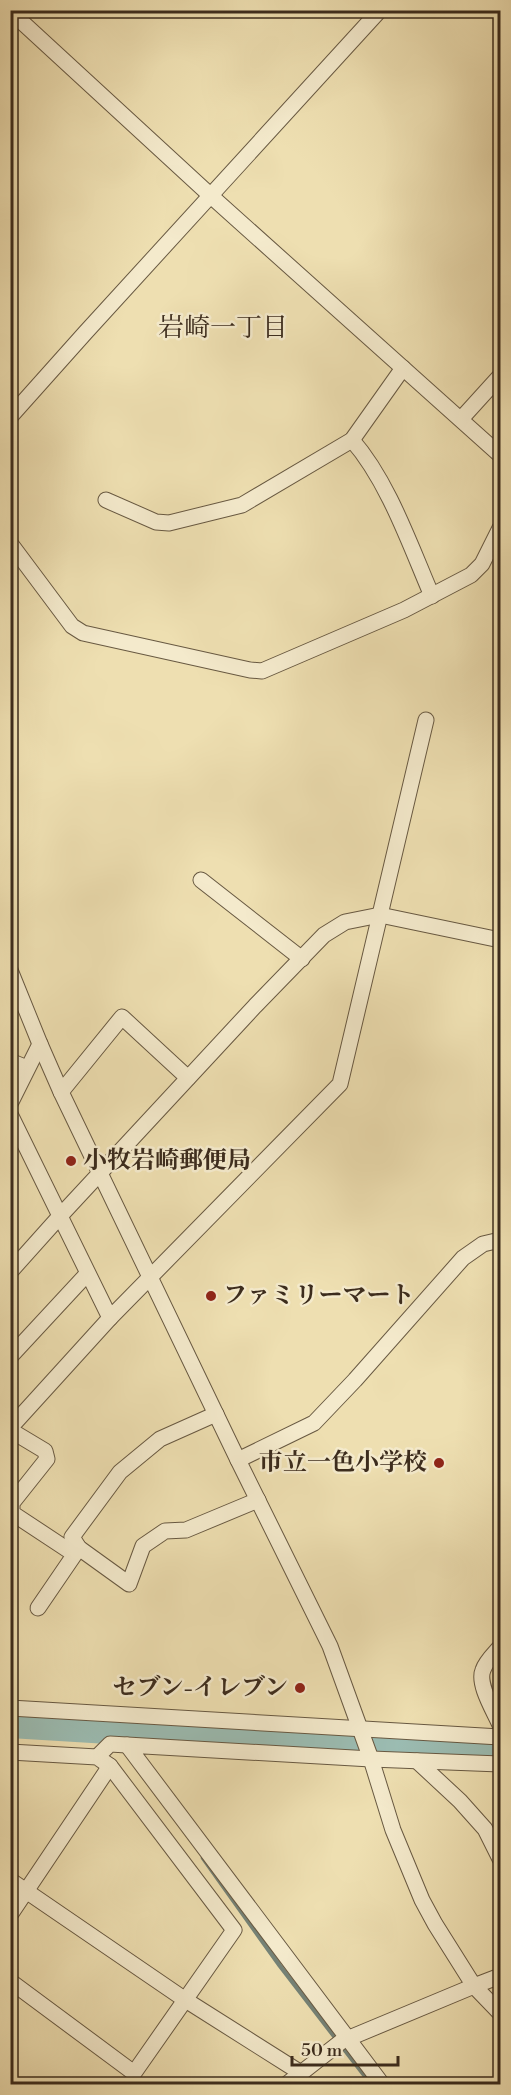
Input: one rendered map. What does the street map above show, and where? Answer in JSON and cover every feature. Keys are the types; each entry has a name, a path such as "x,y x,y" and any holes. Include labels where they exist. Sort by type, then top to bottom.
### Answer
{"street":[{"path":"10,417 380,10"},
{"path":"10,11 211,196 501,455"},
{"path":"106,500 156,522 178,522 242,506 352,440 403,368"},
{"path":"461,419 501,376"},
{"path":"352,440 368,458 393,507 432,596"},
{"path":"12,548 72,626 82,633 262,671 404,610 471,575 482,564 501,528"},
{"path":"79,1548 68,1550 12,1513 12,1503 47,1459 47,1455 45,1451 10,1429 150,1276 340,1084 426,720"},
{"path":"201,880 302,959"},
{"path":"10,1272 255,1006 324,935 345,922 380,915 501,940"},
{"path":"10,970 61,1092 330,1646 371,1759 393,1830 414,1883 435,1924 474,1986 501,2013"},
{"path":"61,1092 122,1017 188,1078"},
{"path":"10,1104 40,1044"},
{"path":"10,1061 27,1068"},
{"path":"10,1114 110,1318"},
{"path":"238,1460 314,1423 356,1380 463,1258 483,1244 501,1240"},
{"path":"10,1358 87,1274"},
{"path":"216,1414 160,1439 120,1472 72,1537 79,1548 129,1584 143,1546 165,1531 186,1530 258,1500"},
{"path":"38,1608 79,1548"},
{"path":"501,1647 481,1672 482,1683 501,1725"},
{"path":"10,1708 501,1737"},
{"path":"120,1745 382,2085"},
{"path":"10,1916 104,1761 120,1745 501,1764"},
{"path":"10,1752 104,1761 234,1930 134,2073 10,1981"},
{"path":"417,1761 460,1801 484,1829 501,1859"},
{"path":"10,1880 184,1999 301,2073"},
{"path":"286,2085 347,2039 501,1976"}],"waterway":[{"path":"10,1725 500,1755"},
{"path":"107,1731 115,1741"},
{"path":"203,1858 280,1966 371,2084"}],"place":[{"name":"小牧岩崎郵便局","path":"71,1161"},
{"name":"ファミリーマート","path":"211,1296"},
{"name":"市立一色小学校","path":"439,1463"},
{"name":"セブン-イレブン","path":"300,1688"}],"district":[{"name":"岩崎一丁目","path":"223,328"}]}
